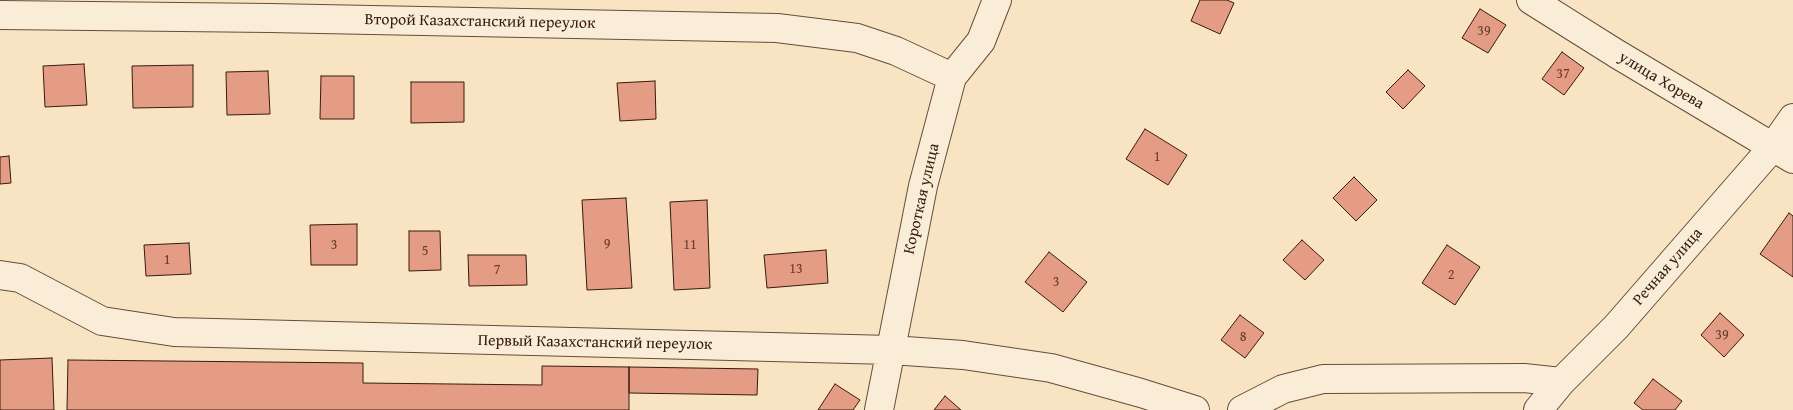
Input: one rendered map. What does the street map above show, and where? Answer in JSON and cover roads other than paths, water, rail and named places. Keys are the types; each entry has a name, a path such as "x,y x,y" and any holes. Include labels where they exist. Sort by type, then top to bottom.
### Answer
{"street":[{"name":"Короткая улица","path":"879,410 923,186 952,77 981,41 997,0"},
{"name":"улица Хорева","path":"1531,0 1625,59 1783,153"},
{"name":"Второй Казахстанский переулок","path":"0,15 280,18 777,28 857,38 896,51 952,77"},
{"name":"Речная улица","path":"1538,410 1562,382 1783,153 1793,118"},
{"name":"Первый Казахстанский переулок","path":"0,275 20,278 102,321 174,332 891,350 963,355 1051,368 1195,410"},
{"path":"1242,410 1283,389 1323,378 1524,378 1562,382"}]}
